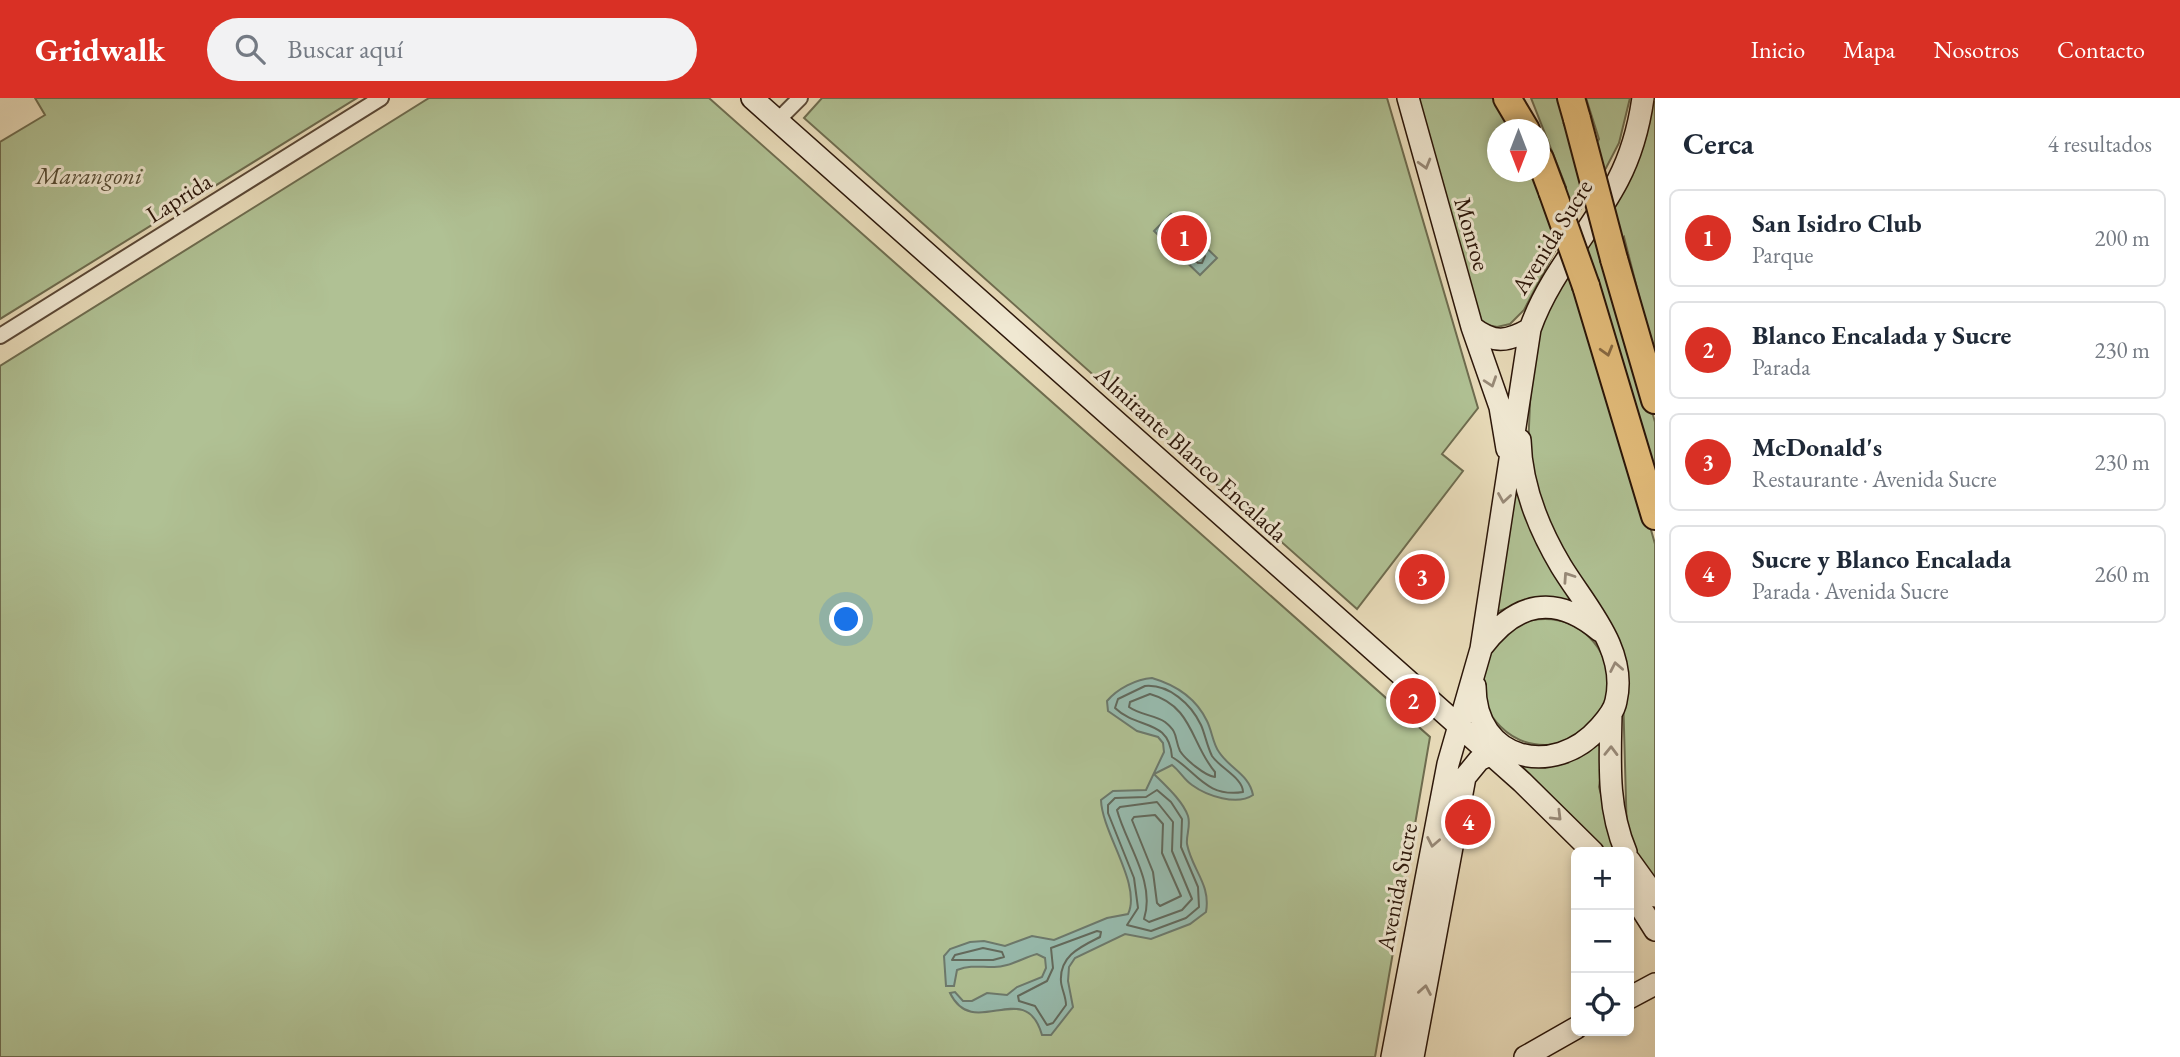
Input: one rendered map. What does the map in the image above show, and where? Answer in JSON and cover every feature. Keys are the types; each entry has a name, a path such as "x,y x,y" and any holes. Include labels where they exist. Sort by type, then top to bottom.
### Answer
{"highway":[{"path":"1507,98 1520,119"},
{"path":"1517,98 1524,119"},
{"path":"1575,108 1614,259 1655,400"},
{"path":"1548,182 1586,286 1655,516"}],"main road":[{"name":"Almirante Blanco Encalada","path":"752,98 1459,727 1495,748 1522,782 1588,847"},
{"name":"Monroe","path":"1408,98 1472,327 1500,407 1509,464"},
{"name":"Avenida Sucre","path":"1481,649 1530,329 1543,294 1617,183 1644,104"},
{"path":"1472,327 1488,339 1501,342 1530,329"},
{"name":"Avenida Sucre","path":"1520,407 1525,479 1538,519 1561,565 1604,635"},
{"path":"1537,607 1559,608 1578,616 1604,635 1614,657 1618,676 1616,701 1611,714 1592,736 1574,748 1555,754 1537,756 1495,748 1477,709 1475,677 1481,649 1497,627 1510,617 1537,607"},
{"name":"Avenida Sucre","path":"1392,1057 1448,764 1475,677"},
{"path":"1611,714 1610,796 1613,817 1624,847"},
{"name":"Avenida Sucre","path":"1413,1057 1465,777 1479,760 1495,748"},
{"path":"1634,867 1655,896"},
{"path":"1634,897 1655,930"},
{"path":"1634,995 1655,984"},
{"path":"1525,1057 1571,1031"}],"street":[{"name":"Laprida","path":"0,336 381,98"},
{"path":"777,121 800,98"}],"green space":[{"name":"Marangoni","path":"35,98 357,98 0,319 0,142 45,115"},
{"path":"429,98 709,98 1430,737 1375,1057 0,1057 0,366"},
{"path":"822,98 1387,98 1478,408 1442,454 1463,471 1357,609 804,118"},
{"path":"1415,98 1495,98 1507,119 1487,119 1487,182 1541,182 1555,214 1566,187 1550,146 1550,119 1539,119 1531,98 1564,98 1582,164 1599,139 1586,98 1630,98 1619,143 1556,249 1524,310 1510,324 1497,327 1483,324 1474,315"},
{"path":"1655,102 1655,359 1624,237 1608,259 1655,422 1655,475 1595,272 1582,288 1655,544 1655,888 1627,837 1622,656 1567,564 1538,503 1528,449 1531,381 1540,325 1649,106"},
{"path":"1518,475 1581,607 1558,600 1547,600 1493,613"},
{"path":"1545,619 1569,623 1590,637 1604,658 1608,682 1604,706 1590,727 1569,741 1545,745 1521,741 1500,727 1486,706 1482,682 1486,658 1500,637 1521,623"},
{"path":"1607,734 1599,787 1616,847 1599,847 1516,760 1566,758 1598,743"}],"water":[{"path":"1171,214 1217,258 1200,275 1154,231"},
{"path":"1152,678 1169,684 1191,699 1207,721 1217,749 1248,782 1253,795 1239,800 1214,796 1189,783 1172,765 1154,774 1186,810 1189,823 1187,844 1204,885 1206,912 1190,924 1151,939 1125,934 1075,958 1069,967 1068,981 1073,1007 1051,1035 1042,1035 1034,1018 1024,1010 972,1012 960,1006 950,993 955,992 963,1001 972,1001 987,993 1007,995 1017,987 1042,977 1046,968 1045,958 1037,954 1004,966 962,968 957,970 954,986 946,986 944,956 950,949 970,942 984,941 1005,946 1032,936 1054,940 1107,918 1128,914 1130,889 1103,813 1101,800 1113,791 1146,790 1164,752 1163,743 1158,737 1137,731 1108,711 1107,701 1127,685"}],"place":[{"name":"San Isidro Club","path":"1184,238"},
{"name":"McDonald's","path":"1422,577"},
{"name":"Blanco Encalada y Sucre","path":"1413,701"},
{"name":"Sucre y Blanco Encalada","path":"1468,822"}]}
